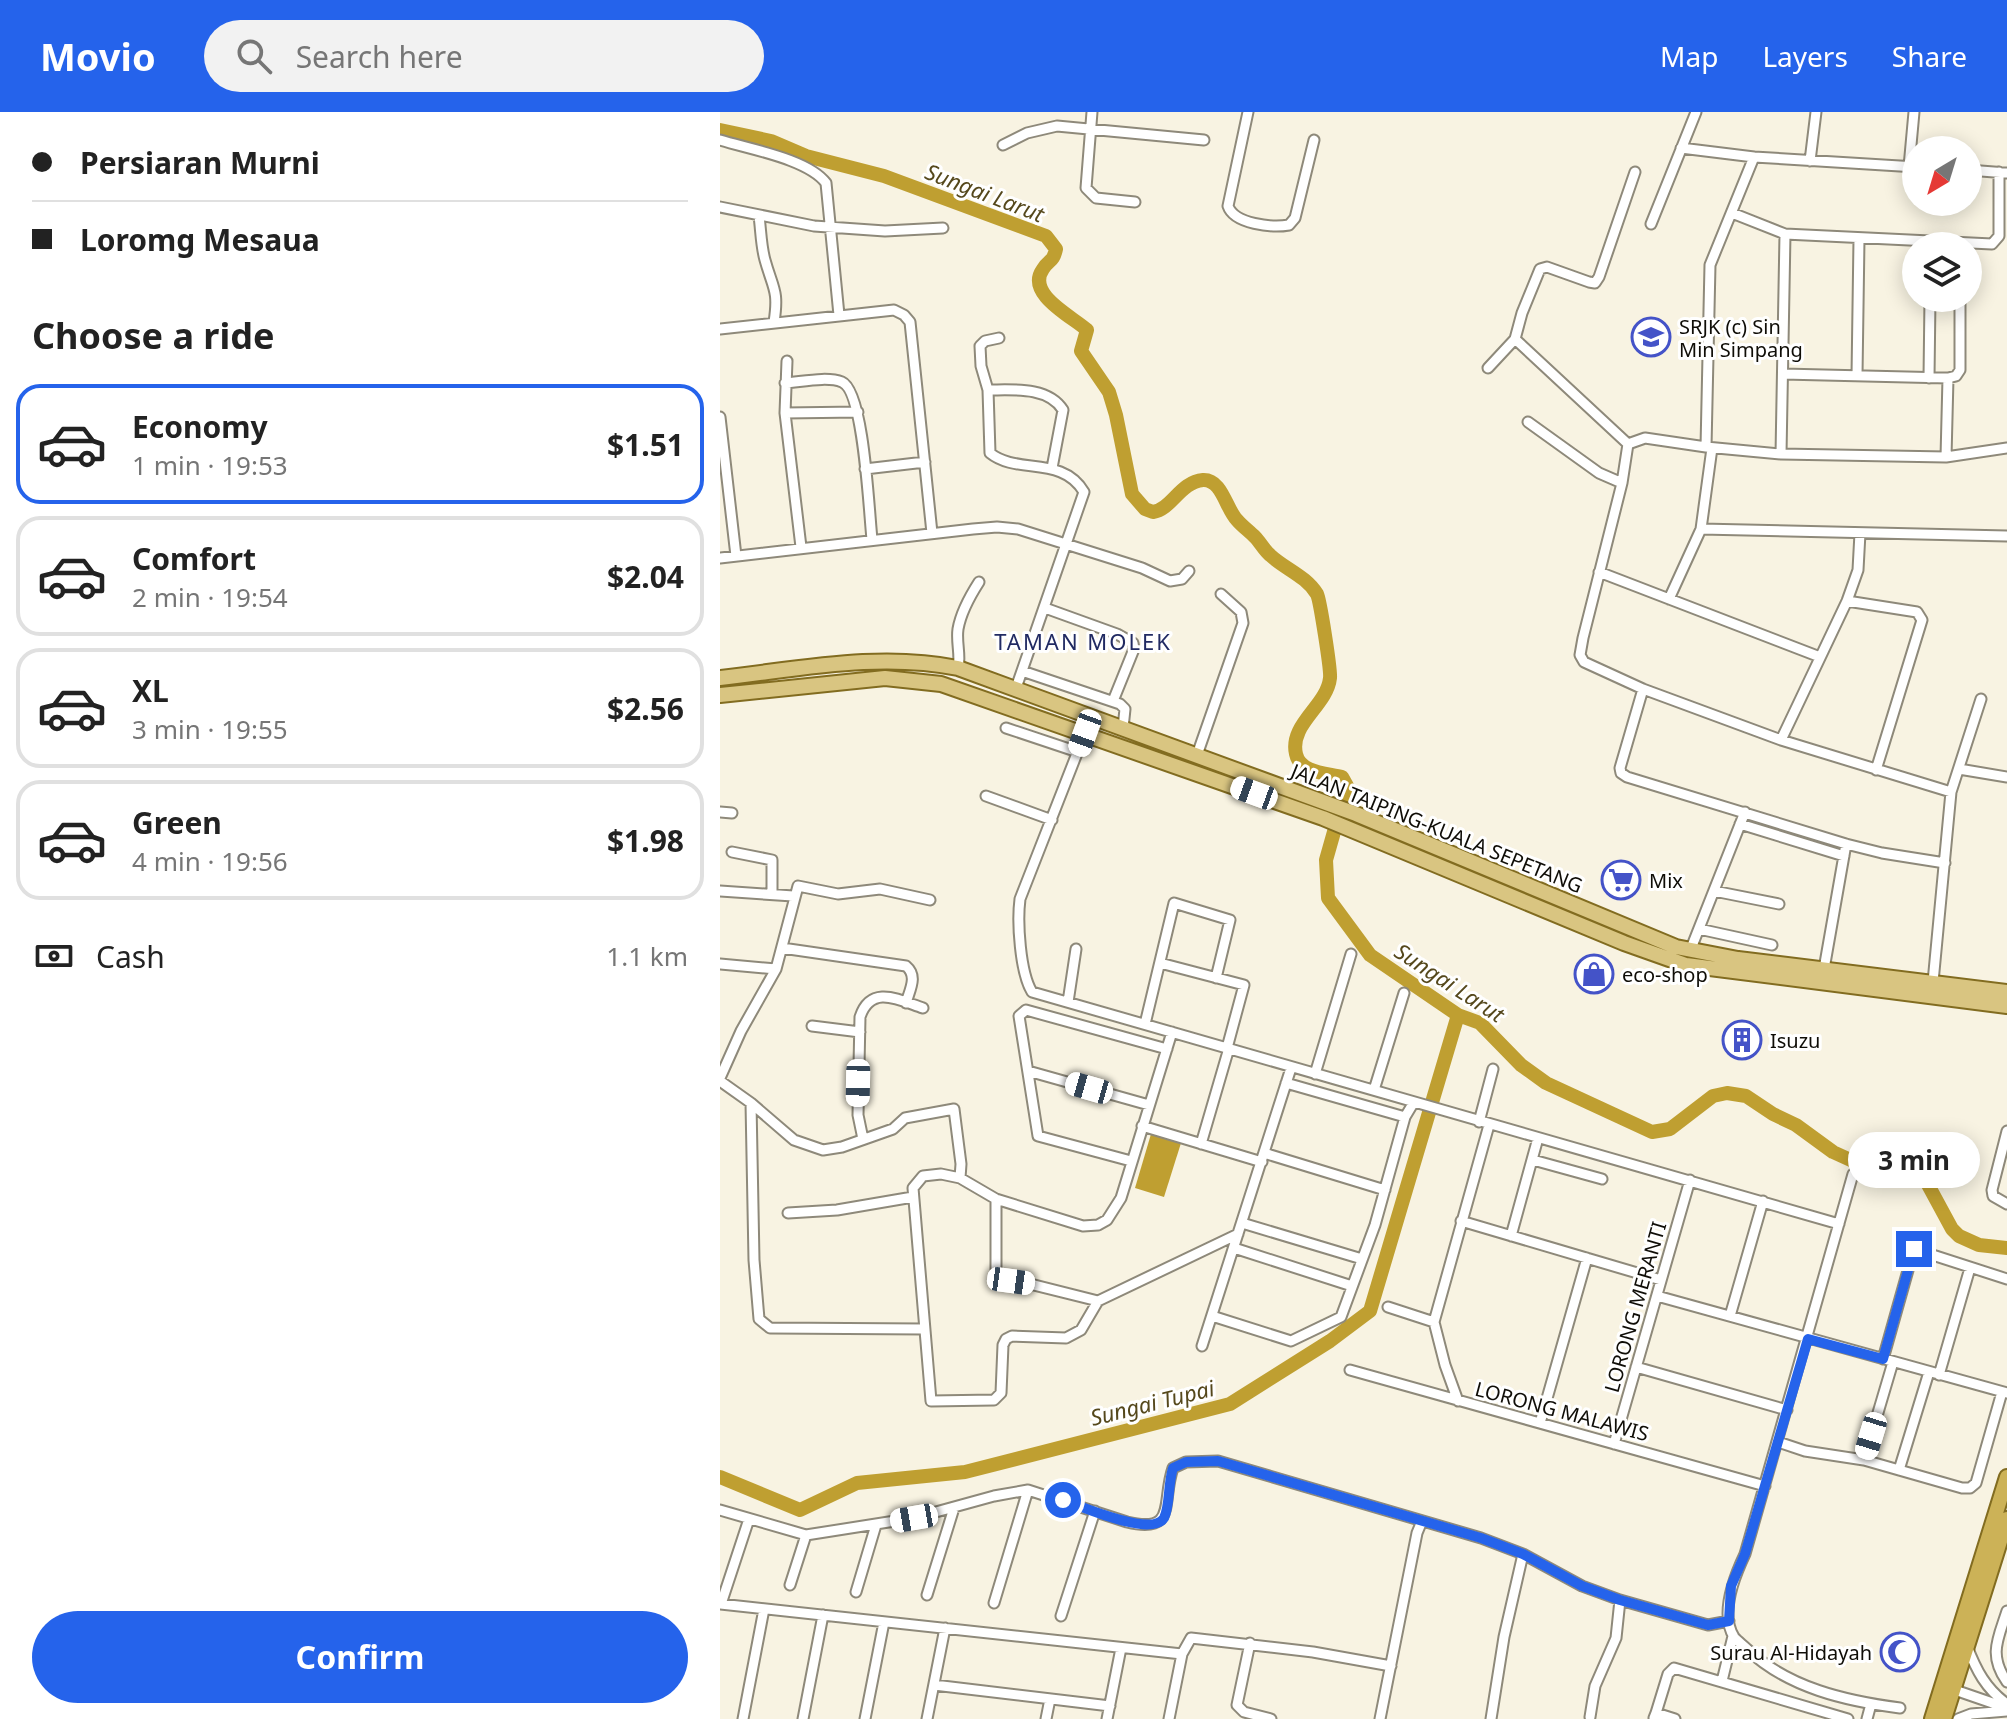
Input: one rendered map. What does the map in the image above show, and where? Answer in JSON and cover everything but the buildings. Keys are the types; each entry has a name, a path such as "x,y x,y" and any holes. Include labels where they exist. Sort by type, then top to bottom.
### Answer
{"highway":[{"path":"1944,1719 1948,1688 2007,1477"},
{"path":"1932,1719 1967,1646 2007,1519"}],"main road":[{"name":"JALAN TAIPING-KUALA SEPETANG","path":"720,678 871,660 905,660 958,668 1328,803 1690,951 2007,992"},
{"name":"JALAN TAIPING-KUALA SEPETANG","path":"720,695 885,678 941,684 1323,818 1624,943 1686,965 2007,1006"}],"street":[{"path":"1092,112 1086,188 1096,198 1135,202"},
{"path":"1248,112 1228,206 1230,213 1237,218 1289,225 1295,218 1314,140"},
{"path":"1651,224 1696,112"},
{"path":"1810,161 1816,112"},
{"path":"1914,112 1914,136"},
{"path":"1003,145 1027,133 1057,126 1204,140"},
{"path":"720,140 798,164 819,173 826,183 839,315"},
{"path":"1681,148 1754,157 1902,166"},
{"path":"1669,599 1701,529 1709,448 1708,279 1714,253 1754,157"},
{"path":"1982,171 2003,172 1999,236 1992,244 1982,244"},
{"path":"1488,368 1515,339 1540,269 1547,267 1595,283 1635,172"},
{"path":"720,207 829,227 885,231 943,228"},
{"path":"1732,213 1785,234 1902,242"},
{"path":"759,216 765,261 776,286 778,300 774,322"},
{"path":"1781,454 1785,234"},
{"path":"1857,376 1859,239"},
{"path":"720,329 894,310 904,315 910,322 932,533"},
{"path":"1929,378 1930,312"},
{"path":"1783,374 1956,376 1960,370 1960,312"},
{"path":"999,338 985,341 980,346 981,366 988,390 990,453 1001,460 1052,468 1079,483 1084,492 1016,688"},
{"path":"1515,339 1628,444"},
{"path":"787,361 785,413 801,547"},
{"path":"1946,457 1948,378"},
{"path":"785,383 841,382 849,388 858,412 872,539"},
{"path":"988,390 1021,390 1044,394 1058,402 1063,410 1052,468"},
{"path":"785,413 858,412"},
{"path":"720,417 736,556"},
{"path":"1528,422 1599,473 1622,483"},
{"path":"1628,444 1645,438 1709,448 1781,454 1946,457 2007,448"},
{"path":"1628,444 1622,483 1580,655 1588,664 1643,689 1781,740 1951,792"},
{"path":"865,469 925,462"},
{"path":"720,558 997,527 1018,529 1142,568 1170,581 1182,579 1189,571"},
{"path":"1701,529 2007,536"},
{"path":"1781,740 1847,601 1858,570 1860,533"},
{"path":"1599,572 1820,657"},
{"path":"958,668 961,658 958,629 968,599 979,582"},
{"path":"1197,755 1243,623 1241,612 1221,594"},
{"path":"1847,601 1917,612 1922,620 1876,770"},
{"path":"1045,608 1133,643 1134,649 1113,701"},
{"path":"1022,671 1113,701 1125,709 1123,728"},
{"path":"1643,689 1621,773 1627,777 1846,844 1945,863"},
{"path":"1933,982 1951,792 1981,699"},
{"path":"1006,728 1078,752"},
{"path":"1085,733 1025,885 1018,912 1026,981 1032,992 1839,1224"},
{"path":"1959,769 2007,777"},
{"path":"986,796 1052,820"},
{"path":"720,812 732,813"},
{"path":"1690,951 1745,812"},
{"path":"1740,824 1844,856"},
{"path":"1824,969 1846,844"},
{"path":"732,852 772,860 772,893"},
{"path":"930,900 880,889 838,894 800,886 795,889 776,969 741,1031 720,1080 751,1103 784,1134 803,1145 823,1150 893,1129 905,1118 954,1109 960,1178"},
{"path":"720,891 793,896"},
{"path":"1714,891 1779,904"},
{"path":"1145,1024 1174,903 1230,920 1216,978"},
{"path":"1699,929 1772,945"},
{"path":"782,948 906,966 914,978 906,1003"},
{"path":"1068,1002 1076,949"},
{"path":"1315,1074 1351,954"},
{"path":"1160,963 1244,985 1201,1144"},
{"path":"720,964 776,969"},
{"path":"1374,1090 1404,993"},
{"path":"863,1139 858,1115 860,1017 864,1005 883,996 923,1008"},
{"path":"1131,1161 1038,1136 1019,1016 1026,1010 1167,1049"},
{"path":"812,1026 860,1032"},
{"path":"1172,1032 1115,1211 1098,1225 1069,1224 996,1199 960,1178 941,1174 923,1176 913,1188 931,1401 994,1400 1001,1393 1003,1345 1006,1339 1012,1336 1066,1338 1081,1330 1098,1301 1238,1234"},
{"path":"1202,1346 1291,1068"},
{"path":"1458,1401 1434,1322 1484,1123 1493,1069"},
{"path":"1028,1071 1149,1105"},
{"path":"1286,1083 1405,1117"},
{"path":"751,1103 754,1260 759,1319 770,1328 924,1329"},
{"path":"1212,1316 1291,1341 1341,1317 1375,1225 1405,1117 1418,1104"},
{"path":"1142,1126 1385,1190"},
{"path":"2007,1131 1992,1190 1993,1196 2007,1204"},
{"path":"1511,1236 1538,1138"},
{"path":"1533,1160 1602,1179"},
{"path":"1722,1681 1733,1636 1729,1621 1731,1586 1745,1554 1853,1174"},
{"name":"LORONG MERANTI","path":"1614,1444 1690,1180"},
{"path":"788,1213 837,1210 913,1197"},
{"path":"996,1199 996,1270 1002,1277 1098,1301"},
{"path":"1730,1316 1763,1201"},
{"path":"1461,1221 1661,1280"},
{"path":"1242,1223 1362,1259"},
{"path":"1234,1248 1352,1286"},
{"path":"1864,1460 1914,1249 2007,1279"},
{"path":"1540,1423 1587,1258"},
{"path":"1899,1470 1970,1268"},
{"path":"1657,1296 2004,1392 1976,1483 1970,1488 1864,1460 1805,1451 1778,1442"},
{"path":"1388,1307 1434,1322"},
{"path":"1636,1367 1787,1410"},
{"name":"LORONG MALAWIS","path":"1350,1370 1765,1486"},
{"path":"720,1510 806,1535 876,1525 1028,1490 1144,1526 1156,1525 1163,1520 1173,1468 1186,1462 1218,1461 1481,1538 1523,1554 1582,1586 1620,1600 1708,1625 1729,1621"},
{"path":"994,1603 1028,1490"},
{"path":"927,1595 954,1508"},
{"path":"1061,1616 1095,1511"},
{"path":"749,1519 720,1604 1182,1654"},
{"path":"1380,1719 1417,1533 1422,1521"},
{"path":"856,1592 876,1525"},
{"path":"790,1585 806,1535"},
{"path":"1491,1719 1504,1637 1523,1554"},
{"path":"1590,1717 1595,1686 1616,1638 1620,1600"},
{"path":"743,1719 764,1609"},
{"path":"2007,1611 1996,1644 1995,1658 2007,1682"},
{"path":"803,1719 823,1615"},
{"path":"865,1719 884,1622"},
{"path":"927,1719 945,1628"},
{"path":"1733,1636 1781,1675 1817,1690 1900,1708"},
{"path":"1169,1719 1182,1654 1191,1638 1250,1643 1391,1666"},
{"path":"1250,1643 1237,1705 1244,1712 1271,1719"},
{"path":"1967,1646 1984,1681 2007,1708"},
{"path":"1107,1719 1121,1648"},
{"path":"1675,1719 1655,1716 1672,1668 1681,1668 1848,1719"},
{"path":"934,1685 1110,1706"},
{"path":"1948,1688 2007,1708"},
{"path":"1046,1719 1050,1699"},
{"path":"1867,1719 1871,1704"},
{"path":"1958,1719 2007,1708"}],"shaded area":[{"path":"1151,1134 1181,1143 1164,1197 1135,1188"}],"waterway":[{"name":"Sungai Larut","path":"720,130 771,141 806,156 884,176 1046,236 1056,249 1039,278 1040,287 1053,304 1087,330 1081,351 1109,392 1132,494 1145,509 1153,512 1166,506 1188,485 1203,480 1215,484 1237,520 1268,553 1307,582 1317,594 1330,678 1322,697 1298,733 1296,754 1308,769 1342,777 1347,786 1326,860 1328,898 1370,955 1458,1015 1480,1023 1521,1065 1546,1083 1652,1132 1670,1129 1713,1096 1727,1093 1746,1096 1796,1125 1833,1152 1855,1162 1898,1163 1915,1167 1959,1236 1979,1245 2007,1248"},
{"name":"Sungai Tupai","path":"720,1477 800,1510 857,1483 965,1472 1230,1404 1330,1341 1370,1311 1458,1015"}],"place":[{"name":"SRJK (c) Sin Min Simpang","path":"1651,337"},
{"name":"Mix","path":"1621,880"},
{"name":"eco-shop","path":"1594,974"},
{"name":"Isuzu","path":"1742,1040"},
{"name":"Surau Al-Hidayah","path":"1900,1652"}],"district":[{"name":"TAMAN MOLEK","path":"1083,641"}],"route":[{"path":"1063,1500 1127,1522 1156,1525 1163,1520 1173,1468 1186,1462 1218,1461 1481,1538 1523,1554 1582,1586 1620,1600 1691,1622 1708,1625 1729,1621 1731,1586 1745,1554 1808,1339 1883,1359 1914,1249"}]}
